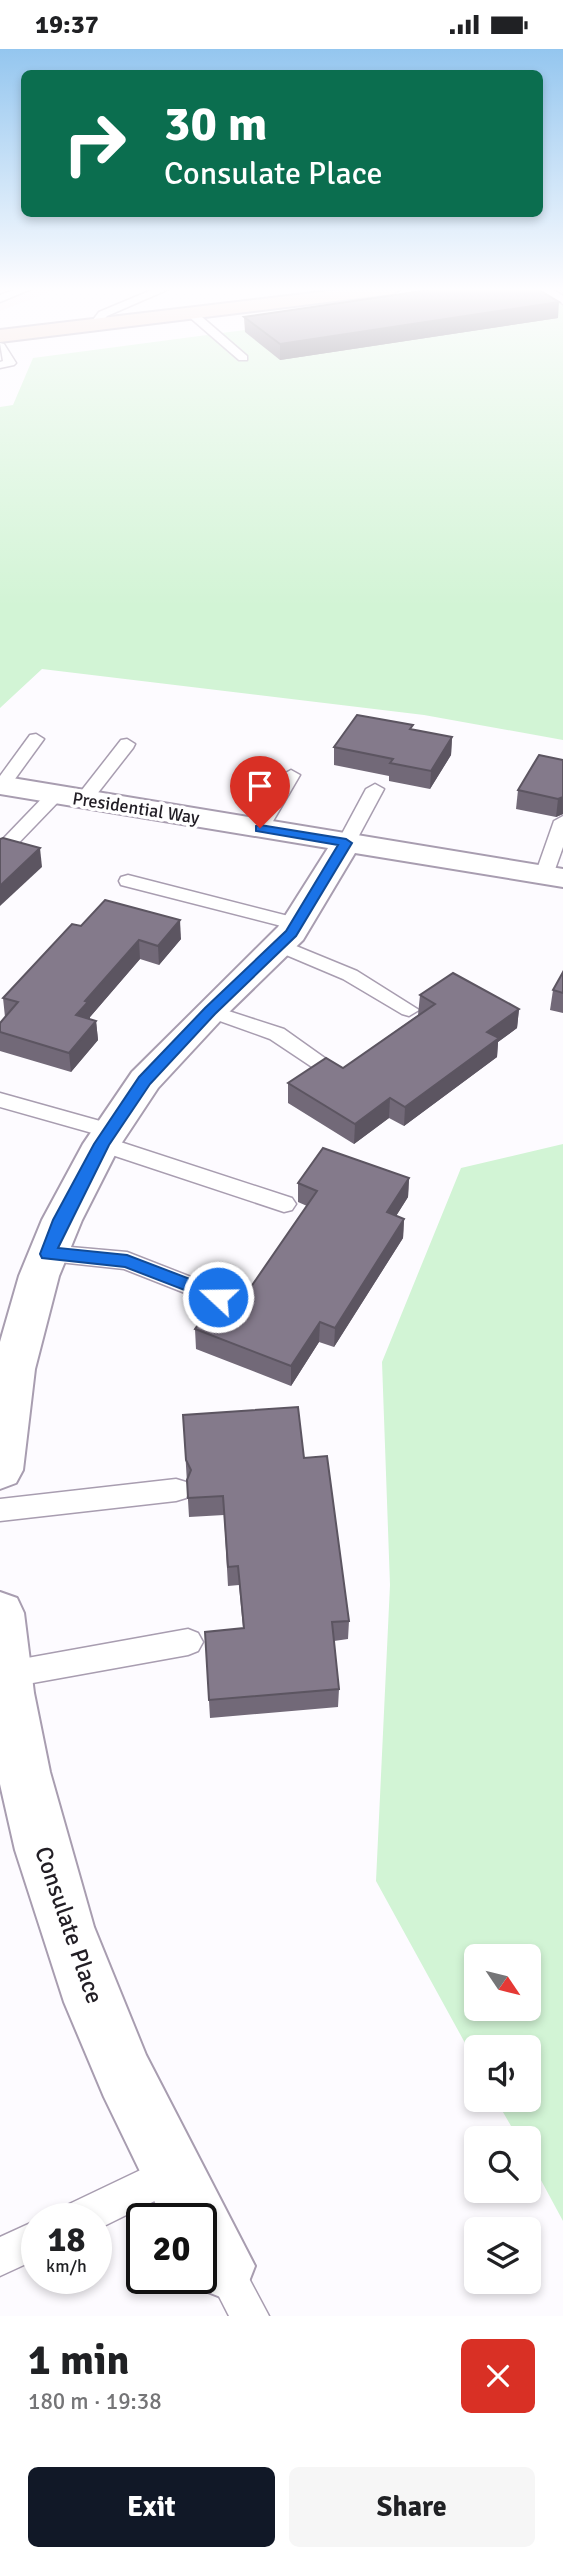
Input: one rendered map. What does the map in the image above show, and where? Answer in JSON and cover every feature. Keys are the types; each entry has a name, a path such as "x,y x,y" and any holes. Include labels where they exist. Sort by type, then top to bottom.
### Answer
{"street":[{"name":"Presidential Way","path":"0,785 554,877"},
{"path":"0,1470 14,1369 48,1254 62,1220 106,1137 145,1080 288,934 346,843"},
{"name":"Consulate Place","path":"0,1613 5,1675 32,1813 60,1912 122,2073 190,2203"}],"lane":[{"path":"0,785 36,739"},
{"path":"2,850 70,797 127,744"},
{"path":"260,828 291,775"},
{"path":"346,843 375,789"},
{"path":"554,877 563,821"},
{"path":"128,881 288,934 409,1010"},
{"path":"210,1011 277,1034 326,1066"},
{"path":"0,1100 284,1204"},
{"path":"48,1254 127,1261 218,1297"},
{"path":"0,1510 176,1490"},
{"path":"5,1675 188,1642"},
{"path":"0,2257 21,2247"}],"green space":[{"path":"17,395 563,395 563,740 424,715 42,669 0,708 0,407 13,405"},
{"path":"563,1144 563,2221 541,2180 541,2126 511,2126 503,2112 541,2112 541,2035 464,2035 464,2041 376,1881 390,1585 382,1362 461,1168"}],"building":[{"path":"357,715 413,725 410,729 452,737 431,771 390,763 393,759 334,747"},
{"path":"539,755 563,760 563,797 558,799 518,790"},
{"path":"0,839 40,848 0,886"},
{"path":"105,900 180,920 158,946 139,940 85,1001 88,1002 76,1015 96,1021 69,1053 0,1032 0,1023 18,1002 3,998 72,924 81,926"},
{"path":"563,972 563,993 553,990"},
{"path":"453,973 519,1009 487,1032 499,1038 405,1107 390,1098 355,1124 288,1083 326,1058 343,1068 435,1004 420,995"},
{"path":"323,1148 409,1178 387,1212 404,1219 335,1328 320,1322 291,1366 195,1329 225,1287 246,1294 317,1191 298,1183"},
{"path":"298,1407 304,1458 327,1456 349,1621 332,1622 339,1689 209,1700 205,1632 244,1628 238,1566 228,1567 223,1496 188,1498 187,1480 191,1470 186,1460 183,1415"}],"route":[{"path":"218,1297 127,1261 48,1254 62,1220 102,1144 145,1080 210,1011 291,933 346,843 260,828"}]}
